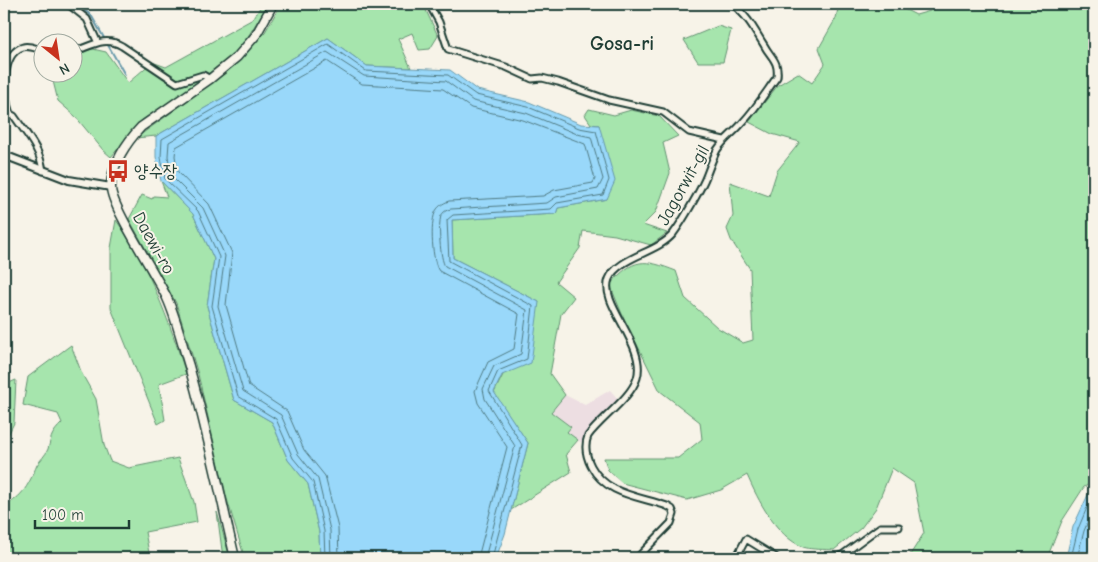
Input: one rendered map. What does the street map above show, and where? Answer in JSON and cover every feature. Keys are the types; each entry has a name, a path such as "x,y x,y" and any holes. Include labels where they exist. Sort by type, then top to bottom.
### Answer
{"main road":[{"path":"111,187 120,154 141,127 210,79 246,48 273,4"},
{"name":"Daewi-ro","path":"111,187 121,215 168,299 179,331 196,393 235,558"}],"street":[{"path":"68,4 87,18 102,42"},
{"path":"429,4 439,22 448,49 506,67 532,79 542,78 558,82 609,100 662,112 690,132 724,140"},
{"name":"Jagorwit-gil","path":"637,558 671,523 674,514 672,509 667,506 620,492 601,482 586,452 585,443 588,436 627,394 637,380 640,367 638,356 611,300 607,286 609,278 616,270 664,243 674,233 707,176 714,156 724,140 744,121 777,77 776,59 763,44 752,22 733,4"},
{"path":"82,49 102,42 122,46 177,83 203,75 210,79"},
{"path":"32,48 25,46 18,50 8,64 5,89 10,114 14,116 33,140 42,159 43,171"},
{"path":"4,120 10,114"},
{"path":"4,155 43,171 88,184 111,187"},
{"path":"838,558 880,527 899,527"},
{"path":"737,556 746,539 769,556 777,558"}],"shaded area":[{"path":"610,390 618,399 582,443 567,432 571,427 551,412 565,395 585,405"}],"green space":[{"path":"262,4 268,4 241,48 191,87 142,120 111,157 75,116 58,101 53,82 82,82 82,51 93,49 106,52 128,83 152,62 166,67 253,19"},
{"path":"281,4 423,4 438,36 430,49 419,50 412,33 398,39 411,68 367,66 328,38 156,136 136,138 227,72 265,32"},
{"path":"839,4 894,4 916,15 930,11 936,4 1094,4 1094,482 1084,487 1062,521 1047,558 908,558 924,533 914,483 892,468 876,508 861,528 834,550 803,547 784,535 762,506 747,475 721,490 687,500 622,483 608,470 604,458 678,458 702,439 700,422 660,391 622,314 610,285 626,269 640,263 656,264 676,271 685,298 718,328 743,343 753,340 750,269 731,240 727,229 733,216 730,182 769,196 777,171 800,142 772,134 749,122 778,85 798,73 812,83 825,64 819,48 836,18"},
{"path":"718,26 731,30 723,62 698,62 684,40"},
{"path":"589,109 614,115 631,110 659,116 678,136 663,143 670,173 656,212 643,225 667,233 651,245 615,235 583,231 580,248 556,282 574,297 561,314 550,374 565,395 551,412 571,427 567,432 578,440 566,454 571,472 511,510 528,443 494,393 539,302 453,258 452,220 556,214 558,208 607,199 599,125 591,124 585,115"},
{"path":"161,181 193,214 214,259 207,306 234,400 272,422 288,460 308,484 319,532 320,558 245,558 244,556 227,499 198,374 176,303 129,219 142,195 152,199 154,196 167,197"},
{"path":"116,220 138,256 157,294 186,374 159,384 165,420 158,424 111,308 111,248"},
{"path":"71,345 82,374 96,399 104,445 110,461 129,468 178,458 194,502 197,522 145,532 150,558 4,558 4,506 25,489 37,465 47,451 52,435 62,423 58,414 23,405 28,377"},
{"path":"16,380 14,423 4,443 4,385"},
{"path":"217,512 230,558 223,558"}],"water":[{"path":"328,38 367,66 450,70 477,90 529,102 581,124 599,125 615,181 607,199 558,208 556,214 452,220 453,258 539,302 531,363 502,375 494,392 528,443 505,534 496,558 320,558 319,532 308,484 288,460 272,422 234,400 207,306 214,259 193,214 161,181 156,157 156,136"},
{"path":"1094,482 1094,558 1066,558 1073,527"}],"waterway":[{"path":"76,4 91,15 125,75"}],"place":[{"name":"양수장","path":"118,171"}],"district":[{"name":"Gosa-ri","path":"622,43"}]}
